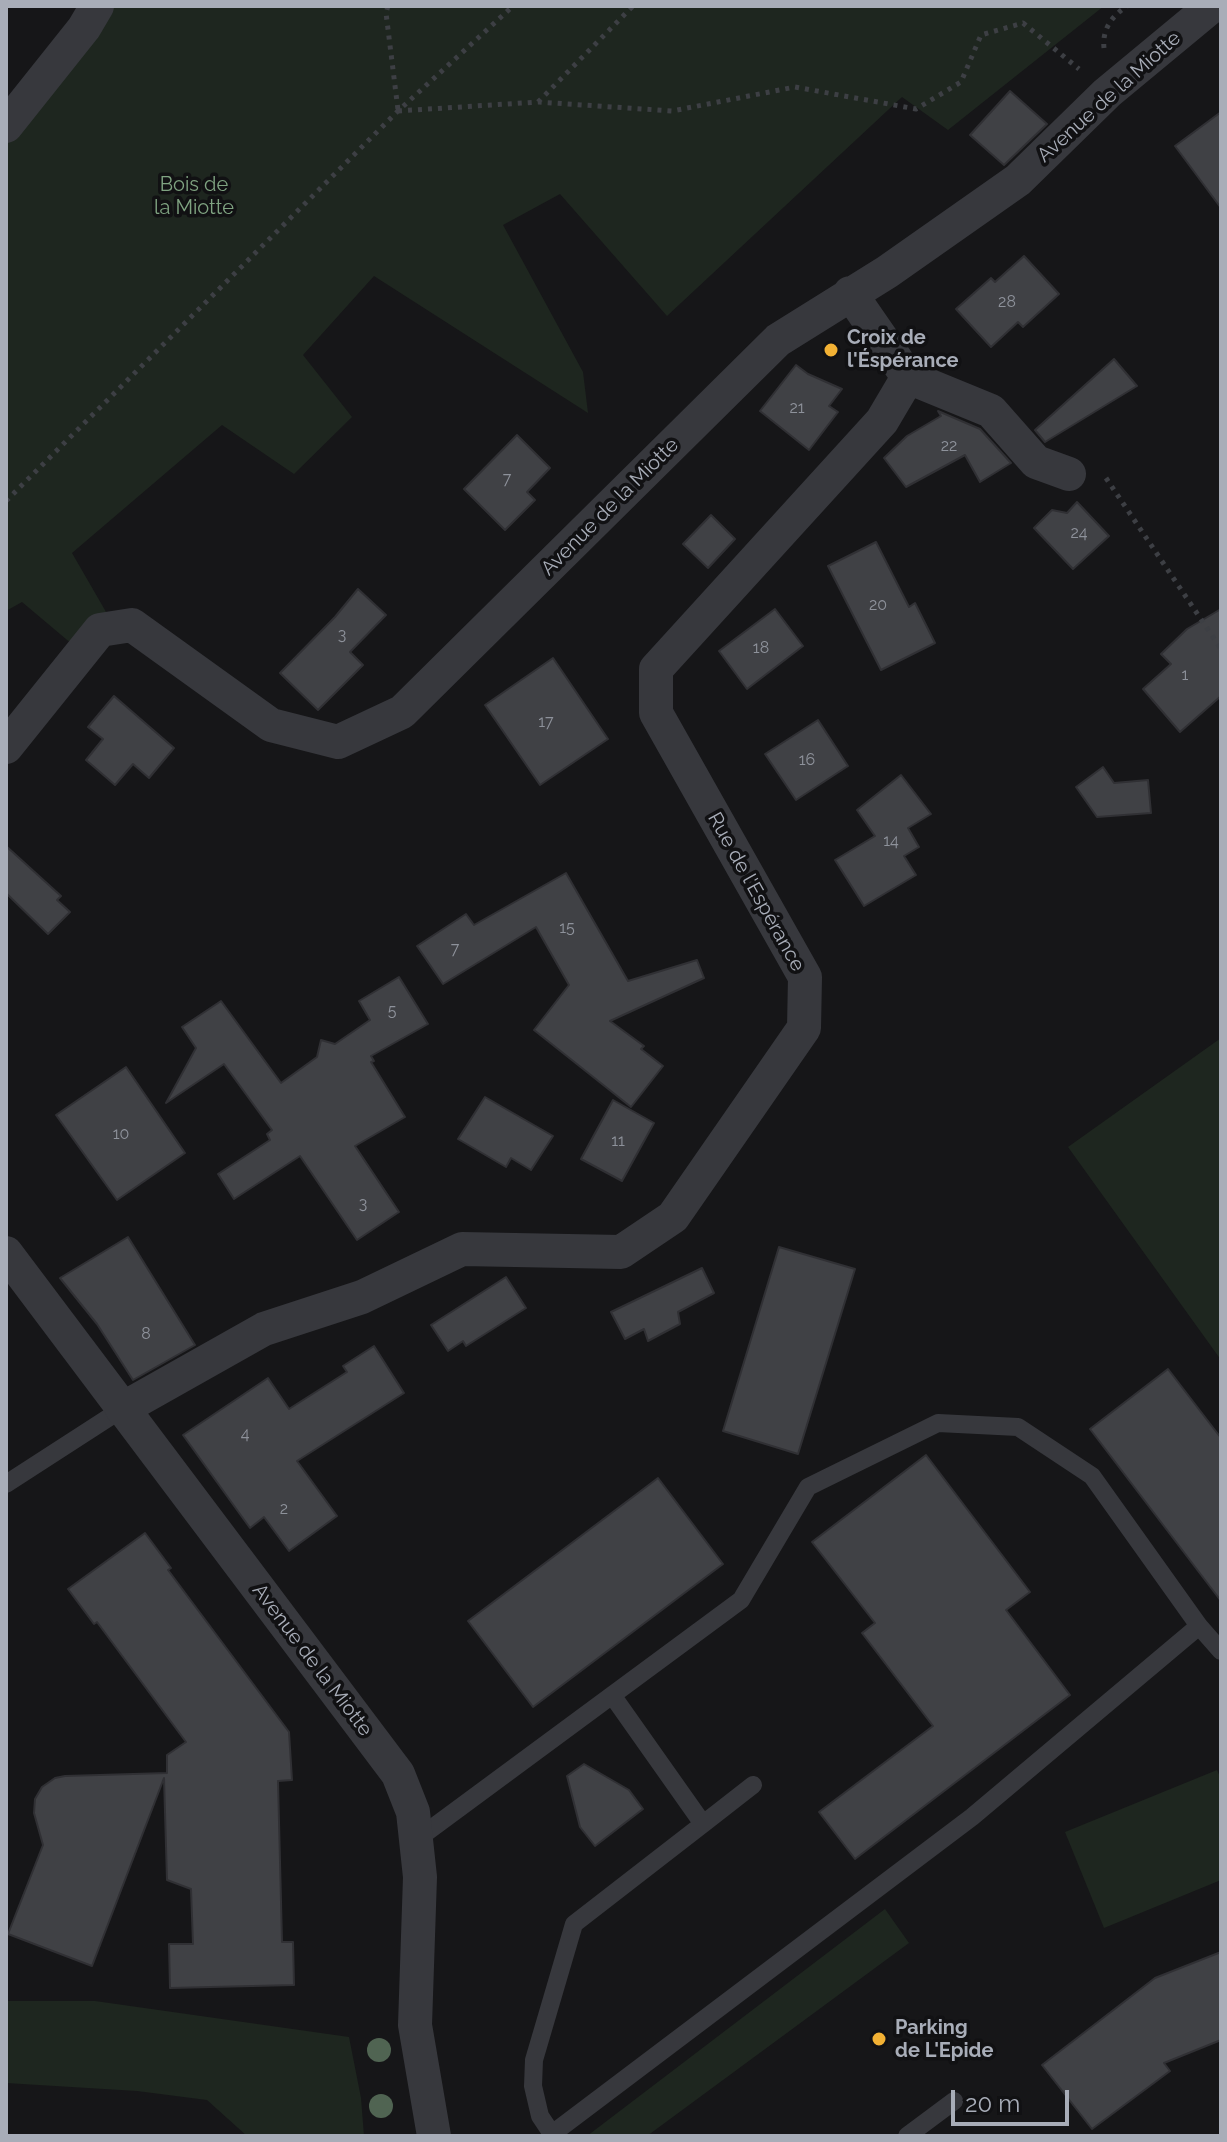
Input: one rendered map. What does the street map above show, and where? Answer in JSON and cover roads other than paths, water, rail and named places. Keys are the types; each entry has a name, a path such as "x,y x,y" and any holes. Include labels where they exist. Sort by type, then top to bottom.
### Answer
{"street":[{"path":"6,126 84,28 97,6"},
{"name":"Avenue de la Miotte","path":"6,747 100,630 132,625 271,725 338,742 402,712 778,340 887,272 1018,180 1107,93 1212,6"},
{"path":"850,293 908,377 991,411 1036,462 1069,474"},
{"name":"Rue de l'Espérance","path":"122,1409 264,1329 362,1297 462,1249 621,1252 673,1217 804,1028 805,977 656,713 656,669 882,421 908,377"},
{"name":"Avenue de la Miotte","path":"6,1253 398,1774 413,1812 420,1877 415,2025 434,2136"}],"lane":[{"path":"6,1484 122,1409"},
{"path":"416,1840 741,1600 808,1487 938,1423 1018,1427 1092,1476 1199,1626 1221,1651"},
{"path":"753,1785 574,1924 534,2060 533,2086 540,2116 552,2134 972,1817 1199,1626"},
{"path":"612,1695 703,1824"},
{"path":"907,2136 954,2101"}],"place":[{"name":"Croix de l'Éspérance","path":"831,350"},
{"name":"Parking de L'Epide","path":"879,2039"}],"park label":[{"name":"Bois de la Miotte","path":"194,196"}]}
